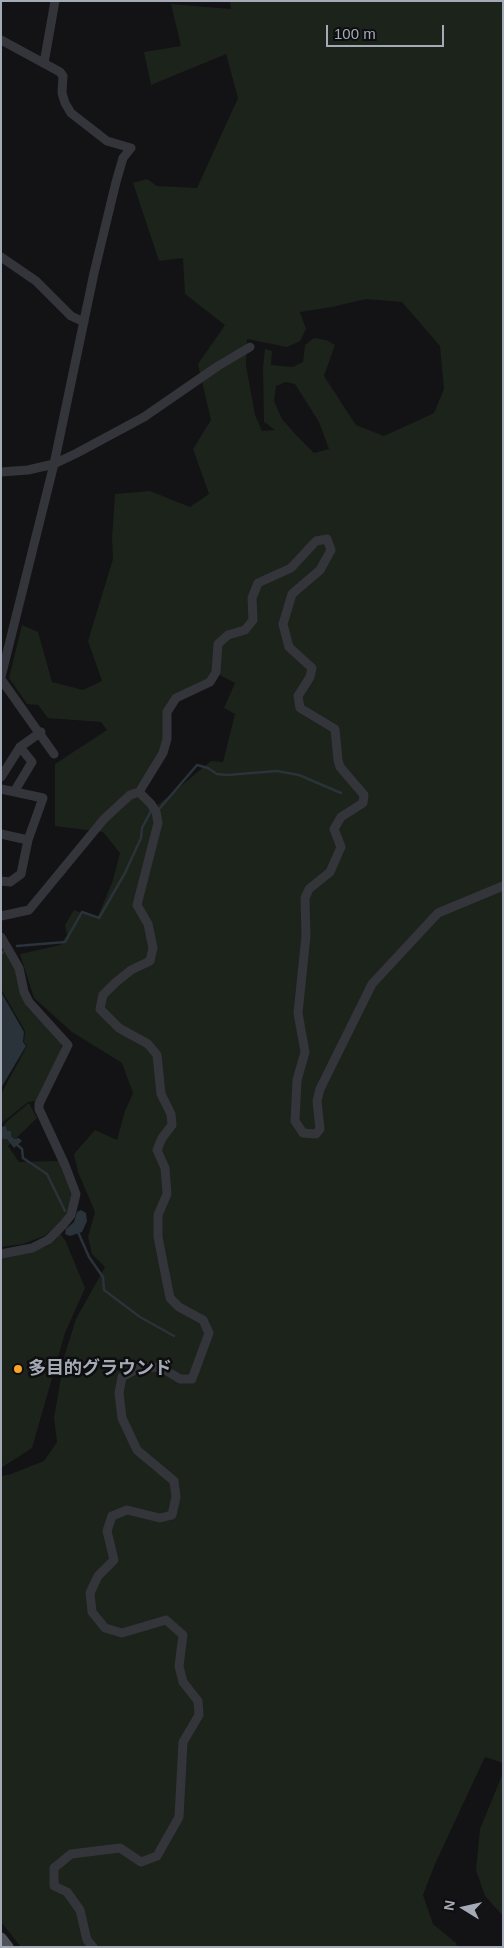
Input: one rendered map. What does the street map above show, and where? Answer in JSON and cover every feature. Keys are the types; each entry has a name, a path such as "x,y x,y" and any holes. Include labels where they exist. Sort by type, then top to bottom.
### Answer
{"main road":[{"path":"1,1938 8,1947"}],"street":[{"path":"44,63 55,1"},
{"path":"1,40 60,72 63,76 62,94 71,113 107,141 131,148 124,158 116,182 54,464 1,678 54,754"},
{"path":"1,257 36,281 71,316 84,322"},
{"path":"1,472 28,470 54,464 144,417 218,366 250,347"},
{"path":"1,916 29,910 104,819 130,795 139,792 163,752 167,739 167,712 176,698 210,682 216,672 218,644 228,635 245,630 254,620 252,598 258,583 290,568 316,541 327,539 331,550 320,570 292,594 284,624 289,646 312,668 310,677 298,696 300,708 335,729 340,767 364,795 363,803 341,816 334,829 340,847 330,872 309,889 305,898 306,936 298,1012 305,1052 297,1080 295,1122 303,1133 316,1134 320,1129 317,1102 320,1089 372,984 438,913 503,886"},
{"path":"1,778 20,747 40,732"},
{"path":"14,792 32,762 20,747"},
{"path":"1,789 43,798 28,840 21,874 10,882 1,881"},
{"path":"93,1947 87,1940 80,1910 67,1892 54,1886 54,1868 71,1854 120,1848 141,1862 157,1856 179,1817 183,1742 198,1714 198,1701 183,1682 179,1666 182,1635 166,1620 122,1633 105,1628 92,1612 90,1592 98,1576 114,1560 107,1531 112,1516 127,1510 160,1518 172,1515 176,1497 174,1481 137,1450 122,1418 119,1393 122,1377 138,1368 160,1367 180,1379 192,1379 209,1333 203,1320 179,1307 170,1298 158,1237 158,1215 167,1194 165,1168 156,1150 172,1125 171,1114 160,1094 157,1055 148,1044 119,1028 100,1009 103,995 131,970 150,961 153,948 148,924 136,904 158,820 151,804 139,792"},
{"path":"1,834 28,840"},
{"path":"1,936 20,968 24,992 28,1002 68,1045 39,1104 39,1109 76,1194 72,1215 48,1240 32,1248 1,1254"}],"shaded area":[{"path":"230,1 503,1 503,1763 485,1757 435,1864 423,1895 433,1924 456,1943 457,1947 21,1947 1,1922 1,1476 44,1461 57,1442 54,1418 65,1354 76,1319 105,1267 92,1254 88,1237 95,1212 78,1172 74,1154 95,1130 117,1140 125,1111 133,1093 122,1063 72,1032 34,998 20,954 60,945 67,935 65,925 74,910 97,919 113,880 120,853 103,832 55,826 55,764 107,730 101,722 48,718 38,705 27,704 9,678 22,625 38,632 52,682 83,690 102,681 88,641 113,559 112,538 115,494 150,491 190,507 209,494 193,449 211,420 198,364 225,325 185,294 183,258 159,261 133,183 147,179 157,186 197,188 238,98 226,54 151,85 144,52 181,46 171,4 231,9","holes":["366,299 402,302 440,346 444,389 434,413 384,436 356,425 324,376 335,345 326,340 314,338 305,345 303,362 293,367 271,365 272,351 265,349 263,368 264,422 275,430 262,431 255,415 246,365 247,339 287,347 300,341 306,329 300,312","286,382 295,384 319,422 329,449 314,453 282,419 274,401 276,386","212,671 235,683 224,708 235,714 223,762 211,761 159,804 150,808 134,791 160,751 175,694 207,679"]},
{"path":"1,947 16,970 22,997 27,1007 62,1043 61,1051 36,1101 28,1102 1,1125 1,1094 27,1046 24,1042 25,1031 1,989"},
{"path":"1,992 24,1032 23,1042 26,1046 1,1088"},
{"path":"29,1103 37,1118 8,1146 19,1162 59,1161 72,1197 69,1209 62,1221 44,1236 23,1244 1,1247 1,1132 5,1123"},
{"path":"6,1126 7,1131 11,1131 11,1136 14,1139 19,1138 22,1141 14,1148 7,1139 1,1137 1,1127"},
{"path":"81,1210 86,1213 87,1221 82,1232 70,1236 65,1234 66,1229 74,1222 77,1212"},
{"path":"60,1233 66,1242 85,1288 65,1333 32,1448 1,1468 1,1257 48,1246"},
{"path":"503,1773 503,1916 485,1896 476,1870 480,1829"}],"waterway":[{"path":"160,808 197,765 208,768 217,774 227,775 277,771 299,775 341,793"},
{"path":"17,946 65,942 82,912 99,918 125,873 141,838 142,828 151,811"},
{"path":"15,1143 22,1149 23,1158 47,1174 65,1211"},
{"path":"78,1232 89,1257 103,1277 104,1290 140,1317 174,1336"}],"place":[{"name":"多目的グラウンド","path":"18,1369"}]}
